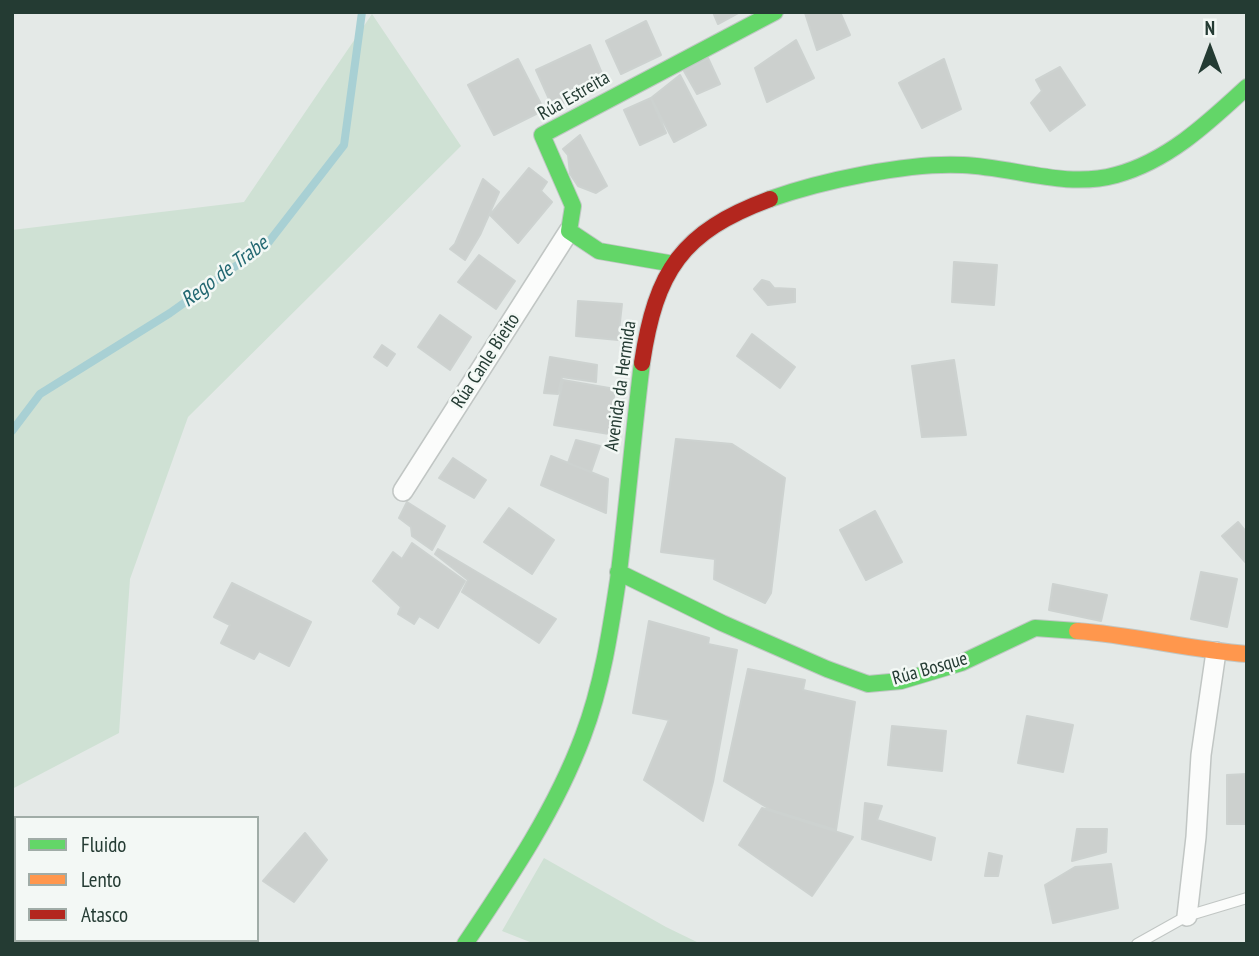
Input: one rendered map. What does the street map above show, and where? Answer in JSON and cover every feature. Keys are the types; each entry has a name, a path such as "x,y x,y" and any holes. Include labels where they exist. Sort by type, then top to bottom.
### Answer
{"street":[{"name":"Rúa Estreita","path":"569,231 573,206 542,135 775,12"},
{"name":"Avenida da Hermida","path":"465,944 542,829 575,760 595,698 618,572 645,348 657,298 674,264 696,237 734,212 799,189 900,168 929,164 978,166 1077,181 1112,176 1155,162 1205,125 1247,87"},
{"path":"569,231 599,251 674,264"},
{"name":"Rúa Canle Bieito","path":"403,491 569,231"},
{"name":"Rúa Bosque","path":"618,572 827,669 869,684 901,681 961,663 1035,628 1116,634 1216,652 1247,654"},
{"path":"1187,916 1196,837 1201,755 1216,652"}],"lane":[{"path":"1137,944 1187,916 1247,898"}],"green space":[{"path":"372,14 461,146 188,417 130,579 119,733 12,789 12,230 244,202"},
{"path":"544,858 701,944 535,944 502,931"}],"building":[{"path":"713,12 740,12 718,24"},
{"path":"840,12 850,35 817,50 805,13"},
{"path":"646,21 661,55 621,74 606,41"},
{"path":"796,40 814,78 767,102 755,68"},
{"path":"590,45 606,83 553,108 536,70"},
{"path":"708,58 720,84 697,94 684,71"},
{"path":"518,59 544,110 494,135 468,85"},
{"path":"944,59 961,109 922,128 899,83"},
{"path":"1060,67 1085,105 1050,131 1031,103 1042,91 1036,80"},
{"path":"680,75 706,125 674,142 651,98"},
{"path":"651,98 666,133 640,145 624,110"},
{"path":"580,135 607,186 596,193 578,186 570,174 568,155 563,149"},
{"path":"529,168 547,182 541,191 552,202 518,243 490,215"},
{"path":"483,179 499,192 480,235 465,260 450,249 455,244"},
{"path":"479,255 515,281 496,309 458,282"},
{"path":"954,262 997,265 994,305 952,302"},
{"path":"762,280 769,282 774,288 795,289 795,302 768,305 754,289"},
{"path":"578,301 622,304 618,340 576,336"},
{"path":"440,315 471,337 450,370 418,347"},
{"path":"752,334 795,367 780,388 737,356"},
{"path":"382,345 395,354 387,366 374,357"},
{"path":"550,357 597,365 596,382 562,377 558,394 544,393"},
{"path":"954,360 966,435 922,437 912,366"},
{"path":"563,380 615,389 609,434 554,425"},
{"path":"676,439 732,444 785,478 771,593 765,603 714,579 715,559 661,552"},
{"path":"576,440 600,446 591,472 568,463"},
{"path":"551,456 608,479 606,513 541,485"},
{"path":"453,458 486,480 474,498 439,478"},
{"path":"407,502 445,526 432,550 412,536 411,527 399,518"},
{"path":"509,508 554,540 532,574 484,542"},
{"path":"875,511 902,562 866,580 840,530"},
{"path":"1238,522 1247,533 1247,564 1222,536"},
{"path":"412,543 465,581 438,628 419,616 414,624 398,614 401,607 373,581 393,552 402,559"},
{"path":"438,549 556,619 539,643 462,592 468,580 435,554"},
{"path":"1201,572 1237,579 1227,627 1191,619"},
{"path":"232,583 311,622 289,666 259,651 254,659 221,643 230,625 214,617"},
{"path":"1053,584 1107,595 1101,621 1049,610"},
{"path":"649,621 709,638 708,644 737,650 713,782 703,821 644,780 669,720 633,713"},
{"path":"748,669 805,680 803,690 855,702 836,830 771,810 724,781"},
{"path":"1027,716 1073,725 1063,772 1018,763"},
{"path":"892,726 946,731 942,771 888,765"},
{"path":"1247,774 1247,824 1227,824 1227,775"},
{"path":"865,803 882,806 877,820 935,838 931,860 862,839"},
{"path":"762,808 853,837 812,896 739,845"},
{"path":"1077,829 1107,829 1106,852 1072,861"},
{"path":"305,833 327,860 294,902 263,881"},
{"path":"989,853 1002,856 998,876 985,876"},
{"path":"1111,864 1118,908 1053,923 1045,885 1075,867"}],"waterway":[{"name":"Rego de Trabe","path":"12,431 40,394 170,313 268,243 344,145 362,12"}],"traffic: fast":[{"path":"674,264 599,251 569,231 573,206 542,135 775,12"},
{"path":"770,199 839,180 891,170 941,165 982,167 1059,179 1097,179 1116,175 1135,169 1170,150 1202,127 1247,87"},
{"path":"465,944 515,869 545,817 572,764 590,717 605,659 618,580 642,363"},
{"path":"618,572 722,623 868,684 901,681 961,663 1035,628 1077,631"}],"traffic: slow":[{"path":"1077,631 1247,654"}],"traffic: jam":[{"path":"642,363 655,303 665,279 678,259 694,241 714,226 770,199"}]}
